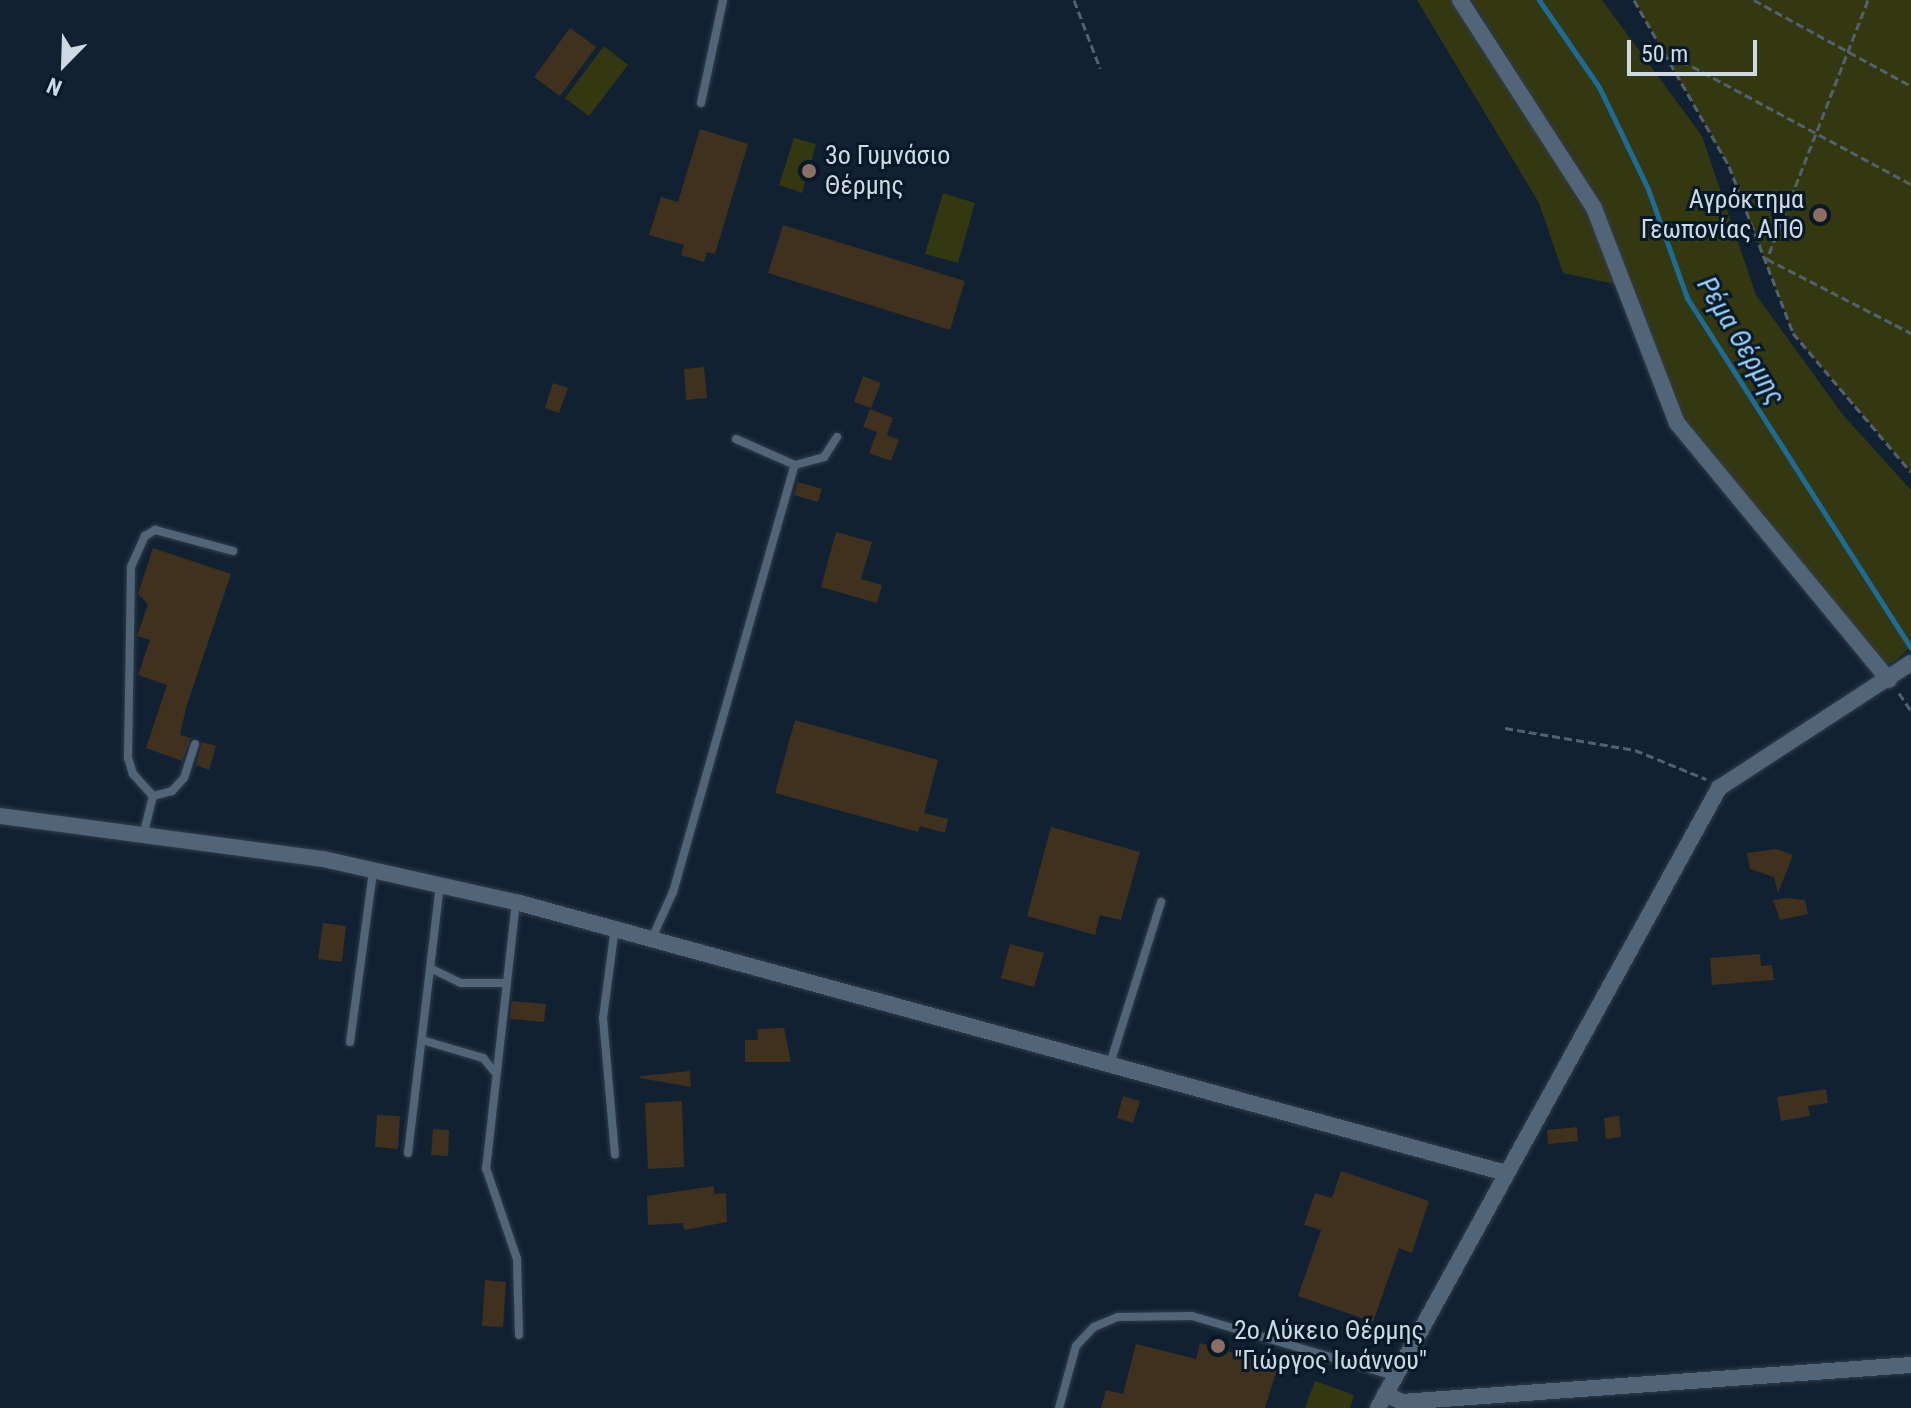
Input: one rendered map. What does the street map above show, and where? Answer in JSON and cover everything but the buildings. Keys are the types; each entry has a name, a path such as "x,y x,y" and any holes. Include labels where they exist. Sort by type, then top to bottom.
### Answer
{"street":[{"path":"1460,0 1594,208 1677,423 1889,680"},
{"path":"1910,664 1889,680 1727,777 1719,788 1381,1401 1402,1402 1911,1365"},
{"path":"0,816 373,870 516,902 653,936 1108,1068 1506,1173"}],"lane":[{"path":"701,103 723,0"},
{"path":"736,439 795,465 824,457 837,437"},
{"path":"653,936 673,892 795,465"},
{"path":"143,837 153,796 128,758 131,567 137,547 155,530 233,551"},
{"path":"153,796 180,785 195,744"},
{"path":"350,1042 373,870"},
{"path":"408,1153 440,884"},
{"path":"516,902 494,1072 487,1181 517,1259 519,1335"},
{"path":"1108,1068 1161,902"},
{"path":"615,927 603,1033 615,1154"},
{"path":"432,969 461,983 505,983"},
{"path":"422,1040 483,1058 494,1072"},
{"path":"1059,1408 1076,1346 1094,1327 1118,1317 1192,1316 1394,1376"}],"path":[{"path":"1074,0 1100,68"},
{"path":"1634,0 1671,55 1729,166 1793,333 1911,472"},
{"path":"1754,0 1911,86"},
{"path":"1767,259 1868,0"},
{"path":"1671,55 1911,184"},
{"path":"1767,259 1911,333"},
{"path":"1889,680 1911,711"},
{"path":"1505,728 1664,757 1719,788"}],"green space":[{"path":"1417,0 1456,0 1568,167 1619,285 1563,273 1539,203"},
{"path":"1471,0 1602,0 1702,136 1756,295 1843,415 1911,490 1911,647 1896,660 1886,665 1678,413 1601,204"},
{"name":"Αγρόκτημα Γεωπονίας ΑΠΘ","path":"1634,0 1911,0 1911,472 1793,333 1729,166"},
{"path":"604,46 628,65 589,116 565,98"},
{"path":"794,138 816,144 802,193 779,185"},
{"path":"943,193 975,203 958,263 925,254"},
{"path":"1315,1381 1354,1395 1350,1408 1305,1408"}],"waterway":[{"name":"Ρέμα Θέρμης","path":"1539,0 1599,87 1648,189 1687,298 1911,648"}],"place":[{"name":"3ο Γυμνάσιο Θέρμης","path":"809,171"},
{"name":"Αγρόκτημα Γεωπονίας ΑΠΘ","path":"1820,215"},
{"name":"2ο Λύκειο Θέρμης \"Γιώργος Ιωάννου\"","path":"1218,1346"}]}
